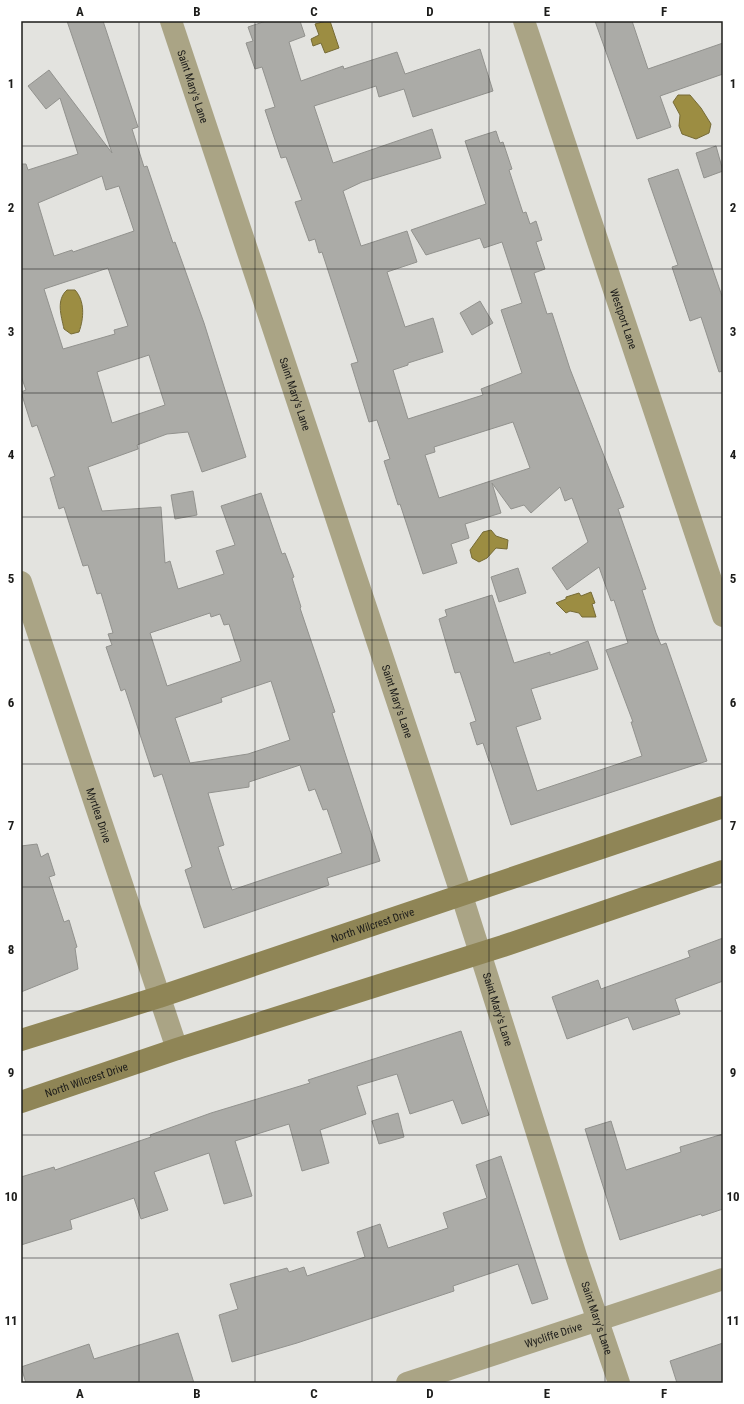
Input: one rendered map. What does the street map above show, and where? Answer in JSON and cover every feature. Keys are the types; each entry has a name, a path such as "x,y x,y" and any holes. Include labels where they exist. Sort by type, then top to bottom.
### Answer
{"main road":[{"name":"North Wilcrest Drive","path":"21,1040 159,997 723,807"},
{"name":"North Wilcrest Drive","path":"21,1102 177,1049 480,954 723,871"}],"street":[{"name":"Saint Mary's Lane","path":"171,21 462,896 619,1383"},
{"name":"Westport Lane","path":"524,21 723,616"},
{"name":"Myrtlea Drive","path":"21,582 177,1049"},
{"name":"Wycliffe Drive","path":"407,1383 723,1279"}],"shaded area":[{"path":"330,21 339,48 325,53 321,43 313,46 311,39 319,35 315,24"},
{"path":"678,95 690,95 701,108 711,124 709,133 696,139 682,134 679,126 680,115 673,102"},
{"path":"67,290 75,290 81,299 83,310 79,332 71,334 64,329 60,308 61,298"},
{"path":"491,530 496,536 508,540 507,549 496,548 487,558 479,562 472,558 470,550 483,532"},
{"path":"591,592 595,603 592,604 596,617 582,617 579,613 570,611 566,613 556,603 566,599 566,597 579,593 581,596"}],"building":[{"path":"67,21 103,21 138,127 132,129 144,167 147,166 173,243 175,242 204,323 246,457 202,472 188,432 167,434 137,445 138,449 88,467 102,511 161,507 165,563 170,561 178,589 224,574 216,551 235,545 221,506 261,493 282,554 285,553 294,577 292,578 301,607 300,608 335,712 332,713 380,861 327,878 329,885 204,928 185,870 192,867 162,774 154,777 125,689 121,691 106,647 112,645 108,634 113,633 101,593 97,594 88,565 83,566 64,507 59,509 50,478 55,476 37,425 32,427 21,392 26,390 21,376 21,164 26,164 28,170 78,154 60,98 46,109 28,86 49,70 112,153","holes":["102,176 106,190 119,186 134,231 73,252 72,250 54,256 38,203","108,268 128,326 114,330 115,334 63,349 44,289","149,355 165,405 112,423 97,372","210,613 211,617 220,614 224,625 229,624 241,661 167,686 150,633","271,681 290,740 248,754 190,763 175,718 222,702 221,698","300,765 309,791 315,789 323,810 327,809 342,853 232,890 218,847 224,845 208,793 249,787 249,782"]},
{"path":"266,21 300,21 305,36 289,42 301,81 343,66 344,69 397,52 405,74 480,49 493,91 413,117 404,89 379,97 376,86 314,106 333,163 432,129 441,158 362,182 343,191 361,246 407,231 417,262 387,272 405,327 433,318 443,352 408,363 408,365 393,370 408,419 483,395 481,389 522,373 501,310 522,303 502,242 484,248 480,238 426,255 411,230 486,204 465,141 496,131 500,143 503,142 512,169 509,170 523,213 526,212 530,224 536,221 542,240 536,242 545,269 534,273 547,314 552,313 570,369 624,507 618,509 646,589 642,590 656,633 661,645 666,643 707,761 511,825 483,743 477,745 470,723 476,721 460,672 455,673 439,619 447,616 445,610 492,595 514,663 550,652 550,655 588,641 598,669 531,689 541,719 516,727 537,791 642,756 631,722 633,722 606,650 628,643 614,600 611,601 599,567 567,590 552,568 588,542 572,498 565,501 560,487 531,513 524,505 511,509 492,483 501,513 465,524 469,538 451,544 457,563 423,574 384,461 390,459 377,420 369,422 351,364 358,362 322,252 319,253 315,239 309,241 295,202 302,200 286,157 281,158 265,110 275,107 262,67 255,69 246,43 253,41 248,27","holes":["513,422 530,468 439,498 425,455 435,452 434,447"]},
{"path":"595,21 632,21 648,69 723,43 723,74 660,96 671,127 637,139"},
{"path":"716,146 723,171 704,178 696,153"},
{"path":"678,169 723,299 723,371 719,372 701,317 690,321 672,267 678,265 648,179"},
{"path":"480,301 493,323 472,335 460,313"},
{"path":"193,491 197,515 175,519 171,495"},
{"path":"518,568 526,593 499,602 491,577"},
{"path":"37,844 41,857 48,853 55,875 49,877 64,922 69,920 77,947 75,948 78,969 21,992 21,846"},
{"path":"723,938 723,981 675,999 680,1014 633,1030 628,1017 567,1039 552,997 598,980 601,989 690,957 688,951"},
{"path":"461,1031 489,1115 462,1124 453,1100 410,1114 397,1074 357,1086 366,1114 320,1130 329,1163 302,1171 289,1124 235,1141 252,1196 224,1204 209,1153 154,1172 168,1210 141,1219 134,1198 70,1220 72,1229 21,1245 21,1177 54,1167 55,1170 151,1137 150,1135 211,1113 310,1083 308,1080"},
{"path":"398,1113 404,1137 379,1144 372,1121"},
{"path":"611,1121 626,1170 681,1152 680,1147 723,1134 723,1209 702,1216 701,1214 620,1240 585,1129"},
{"path":"501,1156 548,1299 532,1304 518,1264 453,1286 454,1291 297,1343 232,1362 219,1315 238,1309 230,1284 287,1268 289,1272 304,1267 307,1276 365,1257 357,1232 380,1224 388,1248 448,1228 443,1213 487,1198 476,1165"},
{"path":"178,1333 194,1383 26,1383 21,1367 89,1344 94,1359"},
{"path":"723,1343 723,1383 677,1383 670,1361"}]}
